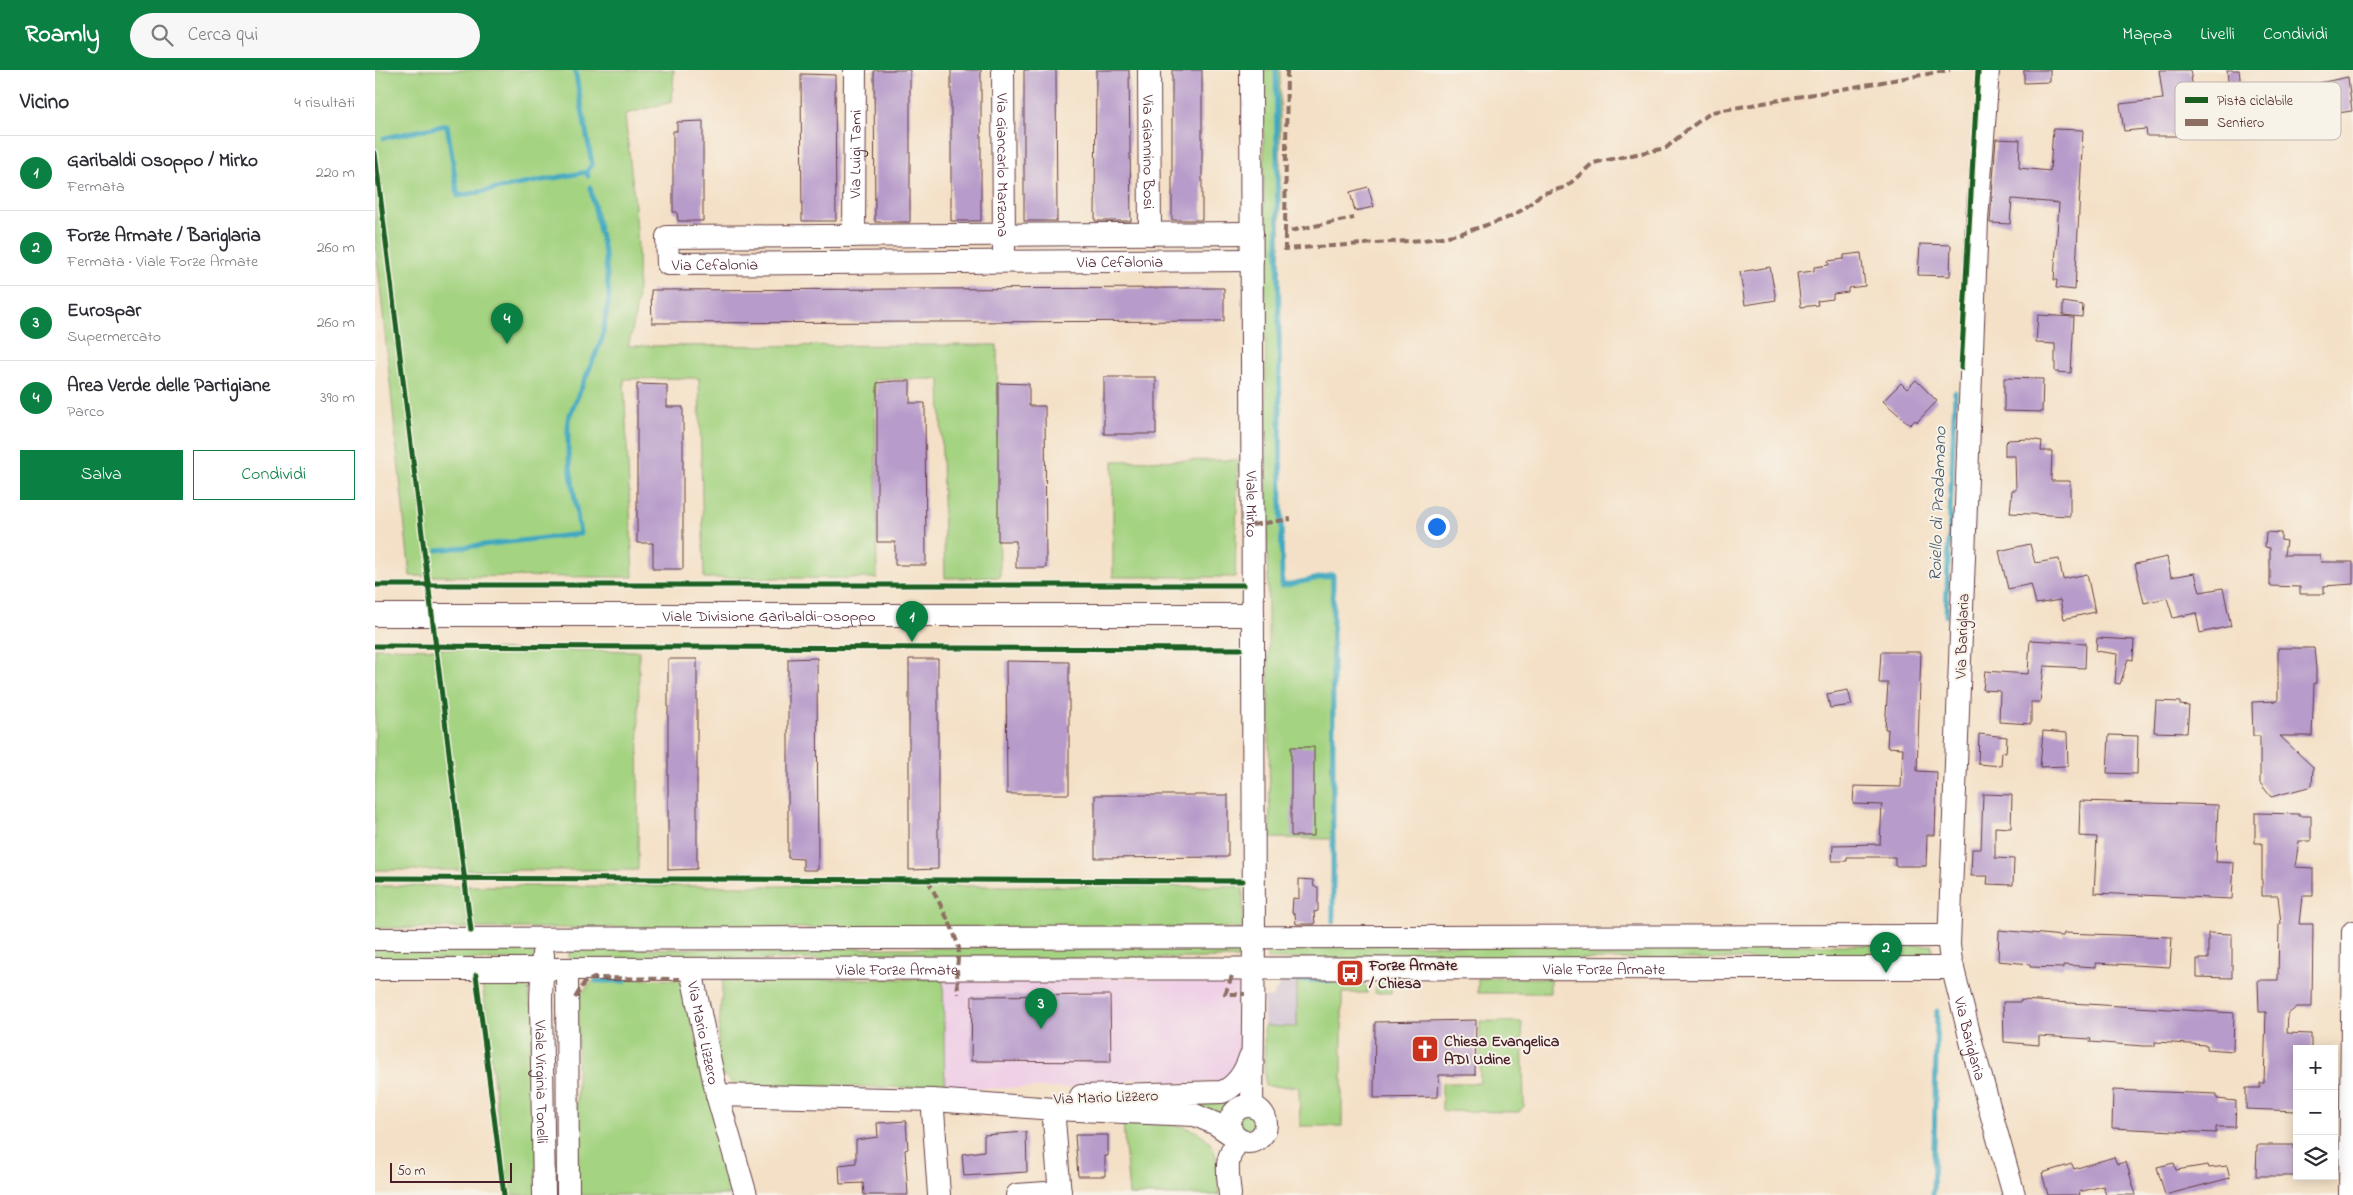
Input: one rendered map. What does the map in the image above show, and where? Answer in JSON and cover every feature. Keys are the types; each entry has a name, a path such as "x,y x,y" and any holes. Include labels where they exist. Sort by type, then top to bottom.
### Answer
{"street":[{"name":"Via Luigi Tami","path":"854,236 855,70"},
{"name":"Via Giancarlo Marzona","path":"1003,70 1004,261"},
{"name":"Via Giannino Bosi","path":"1149,70 1150,234"},
{"name":"Viale Mirko","path":"1251,70 1254,938"},
{"name":"Via Bariglaria","path":"1988,70 1977,220 1949,936 1953,968 2013,1195"},
{"name":"Via Cefalonia","path":"1251,233 667,237 667,264 1252,260"},
{"name":"Viale Divisione Garibaldi-Osoppo","path":"375,615 1253,615"},
{"path":"2350,1195 2353,932"},
{"name":"Viale Forze Armate","path":"375,939 1949,936"},
{"path":"1253,968 1254,938"},
{"name":"Viale Forze Armate","path":"541,969 542,955 551,947 605,945 623,939"},
{"name":"Via Mario Lizzero","path":"717,1095 1195,1115 1216,1124 1245,1142 1257,1140 1265,1131 1264,1115 1252,1106 1253,968"},
{"name":"Viale Forze Armate","path":"375,969 1953,968"},
{"name":"Viale Virginia Tonelli","path":"541,969 545,1195"},
{"name":"Viale Virginia Tonelli","path":"567,969 568,1195"},
{"name":"Via Mario Lizzero","path":"691,970 717,1095 746,1195"},
{"name":"Via Mario Lizzero","path":"933,1105 1222,1092 1231,1087 1243,1073 1253,1048"},
{"path":"933,1105 939,1195"},
{"path":"1017,1195 1060,1194 1054,1120"},
{"path":"1230,1195 1228,1159 1237,1138"}],"shaded area":[{"path":"1233,978 1242,991 1246,1046 1239,1064 1219,1081 1171,1084 1159,1079 1131,1079 1120,1088 945,1088 943,979"},
{"path":"1284,978 1297,978 1297,1027 1264,1026 1264,998 1272,997"}],"green space":[{"path":"375,70 674,70 672,102 625,114 637,231 638,262 638,291 628,346 997,345 1000,577 945,578 940,379 875,379 877,578 704,578 699,378 624,379 633,577 410,576 375,237"},
{"path":"1263,70 1280,70 1281,587 1331,577 1331,839 1270,838"},
{"path":"1238,460 1235,577 1113,577 1113,461"},
{"path":"375,648 639,651 638,870 375,870"},
{"path":"375,886 1243,886 1243,928 375,928"},
{"path":"1267,945 1932,945 1932,959 1267,959"},
{"path":"375,946 535,946 535,960 375,960"},
{"path":"1244,947 1244,958 569,960 569,949"},
{"path":"596,978 680,980 739,1195 576,1195 578,997"},
{"path":"1297,978 1358,979 1367,988 1367,993 1342,993 1342,1126 1300,1126 1299,1087 1265,1086 1264,1026 1297,1027"},
{"path":"1385,978 1391,979 1391,993 1375,993 1375,988"},
{"path":"1478,978 1550,978 1550,993 1478,993"},
{"path":"723,979 943,979 945,1088 735,1085 720,1072 716,1064"},
{"path":"482,980 516,980 528,989 530,1005 537,1006 537,1195 507,1195"},
{"path":"1480,1021 1522,1022 1524,1106 1519,1112 1442,1111 1442,1083 1480,1083"},
{"path":"1236,1096 1223,1117 1166,1098"},
{"path":"1249,1112 1258,1115 1261,1124 1258,1133 1249,1136 1240,1133 1237,1124 1240,1115"},
{"path":"1123,1123 1178,1126 1191,1129 1202,1135 1211,1144 1216,1157 1219,1195 1129,1195"}],"building":[{"path":"874,70 910,70 910,222 875,222"},
{"path":"951,70 981,70 981,221 951,221"},
{"path":"1024,70 1056,70 1057,221 1024,221"},
{"path":"1096,70 1129,70 1131,221 1095,221"},
{"path":"1172,70 1202,70 1202,220 1172,220"},
{"path":"2024,70 2050,70 2050,82 2024,83"},
{"path":"2159,70 2190,70 2192,82 2175,82 2175,136 2147,136 2146,129 2124,131 2120,104 2163,99"},
{"path":"2227,70 2239,70 2240,82 2228,82"},
{"path":"801,74 835,75 836,221 802,221"},
{"path":"2348,77 2352,111 2341,113 2341,82 2324,82"},
{"path":"703,121 703,221 678,221 677,212 673,212 673,131 677,131 677,122"},
{"path":"2053,129 2083,130 2075,290 2056,288 2057,280 2054,280 2059,203 2012,199 2010,224 1990,223 1996,139 2020,140 2019,168 2050,171"},
{"path":"1368,187 1374,207 1355,211 1350,192"},
{"path":"1920,244 1951,245 1950,276 1918,275"},
{"path":"1861,253 1865,286 1848,288 1848,292 1833,294 1833,299 1817,301 1818,305 1801,307 1797,273 1814,271 1814,267 1829,265 1828,261 1844,259 1844,255"},
{"path":"1770,267 1776,300 1745,305 1740,272"},
{"path":"1224,288 1224,321 652,323 651,290"},
{"path":"2063,302 2083,305 2082,317 2063,315"},
{"path":"2038,315 2074,317 2071,373 2055,372 2055,344 2036,343"},
{"path":"1104,377 1156,377 1156,434 1104,434"},
{"path":"2004,378 2043,379 2042,412 2004,411"},
{"path":"1916,380 1937,401 1917,422 1915,420 1910,425 1883,401 1901,383 1907,389"},
{"path":"910,381 910,403 925,403 926,565 895,565 895,542 877,542 877,383"},
{"path":"998,383 1029,384 1029,406 1045,406 1046,568 1016,568 1016,541 998,541"},
{"path":"637,384 667,385 667,407 683,407 683,569 653,569 653,543 637,543"},
{"path":"2029,439 2042,441 2041,451 2052,451 2051,481 2070,481 2070,516 2010,513 2012,490 2016,490 2015,456 2005,456 2005,443 2008,440"},
{"path":"2266,532 2281,533 2281,540 2286,541 2284,555 2320,555 2321,562 2353,562 2353,584 2324,586 2324,594 2300,594 2300,587 2270,586 2270,548 2265,547"},
{"path":"2030,544 2035,563 2059,559 2063,579 2087,574 2095,612 2064,619 2060,600 2036,604 2031,584 2008,589 1999,551"},
{"path":"2167,557 2171,577 2195,573 2200,592 2223,588 2231,626 2200,633 2196,613 2173,618 2167,598 2144,603 2135,564"},
{"path":"2097,638 2134,640 2133,660 2128,659 2120,684 2115,683 2117,654 2096,651"},
{"path":"2030,640 2086,643 2085,668 2044,666 2040,702 2031,702 2031,724 1999,722 2000,691 1983,690 1985,671 2028,674"},
{"path":"2278,648 2314,648 2316,683 2314,683 2312,736 2280,736 2313,767 2312,786 2271,797 2260,783 2260,736 2253,736 2252,702 2278,701"},
{"path":"1881,652 1921,652 1917,771 1937,772 1935,835 1927,835 1926,866 1895,866 1895,857 1847,857 1847,861 1832,861 1833,845 1880,844 1882,805 1853,804 1854,786 1901,787 1903,748 1887,747 1888,729 1885,729 1888,683 1879,683"},
{"path":"817,658 818,870 803,870 803,859 788,858 788,659"},
{"path":"668,659 697,659 697,869 668,870"},
{"path":"909,659 938,659 938,869 909,870"},
{"path":"1006,661 1069,662 1069,794 1007,794"},
{"path":"1848,690 1852,705 1830,708 1827,694"},
{"path":"2156,701 2180,702 2180,705 2189,706 2187,733 2154,732"},
{"path":"2043,731 2067,733 2068,766 2040,767"},
{"path":"1979,734 2007,737 2006,753 2002,752 2001,766 1978,764"},
{"path":"2109,735 2138,736 2137,774 2107,773"},
{"path":"1291,747 1314,747 1314,836 1291,836"},
{"path":"1983,794 2012,795 2011,828 1995,827 1995,858 2014,859 2013,885 1987,884 1988,876 1971,876 1972,849 1981,849"},
{"path":"1095,795 1228,795 1228,857 1095,858"},
{"path":"2080,801 2218,805 2216,862 2234,863 2232,899 2094,893 2097,837 2079,836"},
{"path":"2255,813 2311,816 2311,841 2299,841 2295,867 2313,868 2313,896 2302,896 2299,924 2313,924 2312,1007 2297,1007 2288,1014 2287,1033 2311,1034 2311,1045 2293,1045 2293,1111 2246,1109 2246,1088 2260,1088 2260,1083 2264,1083 2266,1012 2259,1012 2258,980 2278,980 2279,924 2281,924 2278,896 2262,896 2262,843 2255,843"},
{"path":"1299,879 1313,880 1314,887 1318,887 1318,911 1314,912 1315,924 1296,924 1295,914 1292,913 1293,898 1299,899"},
{"path":"1999,930 2063,936 2064,933 2172,937 2170,967 2096,963 2096,967 2063,965 2063,968 2030,967 2030,964 1998,961"},
{"path":"2208,933 2232,934 2232,978 2197,977 2197,959 2208,959"},
{"path":"1110,995 1111,1062 971,1061 972,996"},
{"path":"2021,1000 2234,1013 2233,1051 2207,1049 2207,1045 2155,1042 2155,1046 2143,1046 2090,1042 2091,1039 2039,1036 2039,1045 2004,1042 2003,1002 2021,1002"},
{"name":"Chiesa Evangelica ADI Udine","path":"1476,1020 1475,1075 1439,1075 1438,1097 1374,1098 1375,1022"},
{"path":"2113,1090 2217,1094 2217,1099 2236,1101 2235,1127 2216,1127 2216,1133 2112,1128"},
{"path":"906,1121 908,1149 905,1150 908,1195 864,1195 863,1183 840,1184 839,1165 856,1163 856,1140 878,1137 877,1123"},
{"path":"1026,1132 1027,1172 964,1176 962,1154 984,1151 984,1135"},
{"path":"1075,1135 1108,1135 1108,1156 1105,1156 1105,1176 1078,1176"},
{"path":"2257,1145 2293,1145 2293,1176 2256,1176"},
{"path":"2114,1157 2117,1164 2126,1162 2136,1195 2106,1195 2103,1186 2079,1192 2080,1195 2048,1195 2042,1173 2072,1164 2074,1169"},
{"path":"2174,1163 2176,1170 2208,1165 2209,1168 2227,1166 2230,1178 2165,1195 2157,1167"}],"waterway":[{"path":"575,70 592,164 587,172"},
{"path":"1276,70 1282,586 1333,575 1333,922"},
{"path":"384,138 447,125 458,196 587,172 588,176"},
{"path":"438,550 580,534 568,453 568,419 602,339 609,297 605,255 590,187"},
{"name":"Roiello di Pradamano","path":"1946,616 1955,392"},
{"path":"1291,980 1337,980"},
{"path":"596,981 625,981"},
{"name":"Roiello di Pradamano","path":"1933,1195 1937,1011"}],"marked path":[{"path":"1287,70 1285,232 1354,218"},
{"path":"1285,232 1285,249 1424,240 1459,234 1505,219 1524,209 1541,194 1566,187 1593,163 1666,148 1712,112 1950,70"},
{"path":"1252,525 1291,519"},
{"path":"928,880 952,928 959,948 957,969 958,994"},
{"path":"1232,976 1225,994 1245,994"},
{"path":"575,998 584,983 594,978 680,979"}],"cycle path":[{"path":"1961,368 1978,70"},
{"path":"375,153 471,931"},
{"path":"375,585 1243,585"},
{"path":"375,646 1241,649"},
{"path":"375,878 1243,881"},
{"path":"476,975 504,1195"}],"place":[{"name":"Area Verde delle Partigiane","path":"507,344"},
{"name":"Garibaldi Osoppo / Mirko","path":"912,642"},
{"name":"Forze Armate / Chiesa","path":"1350,973"},
{"name":"Forze Armate / Bariglaria","path":"1886,973"},
{"name":"Eurospar","path":"1041,1029"},
{"name":"Chiesa Evangelica ADI Udine","path":"1425,1049"}]}
